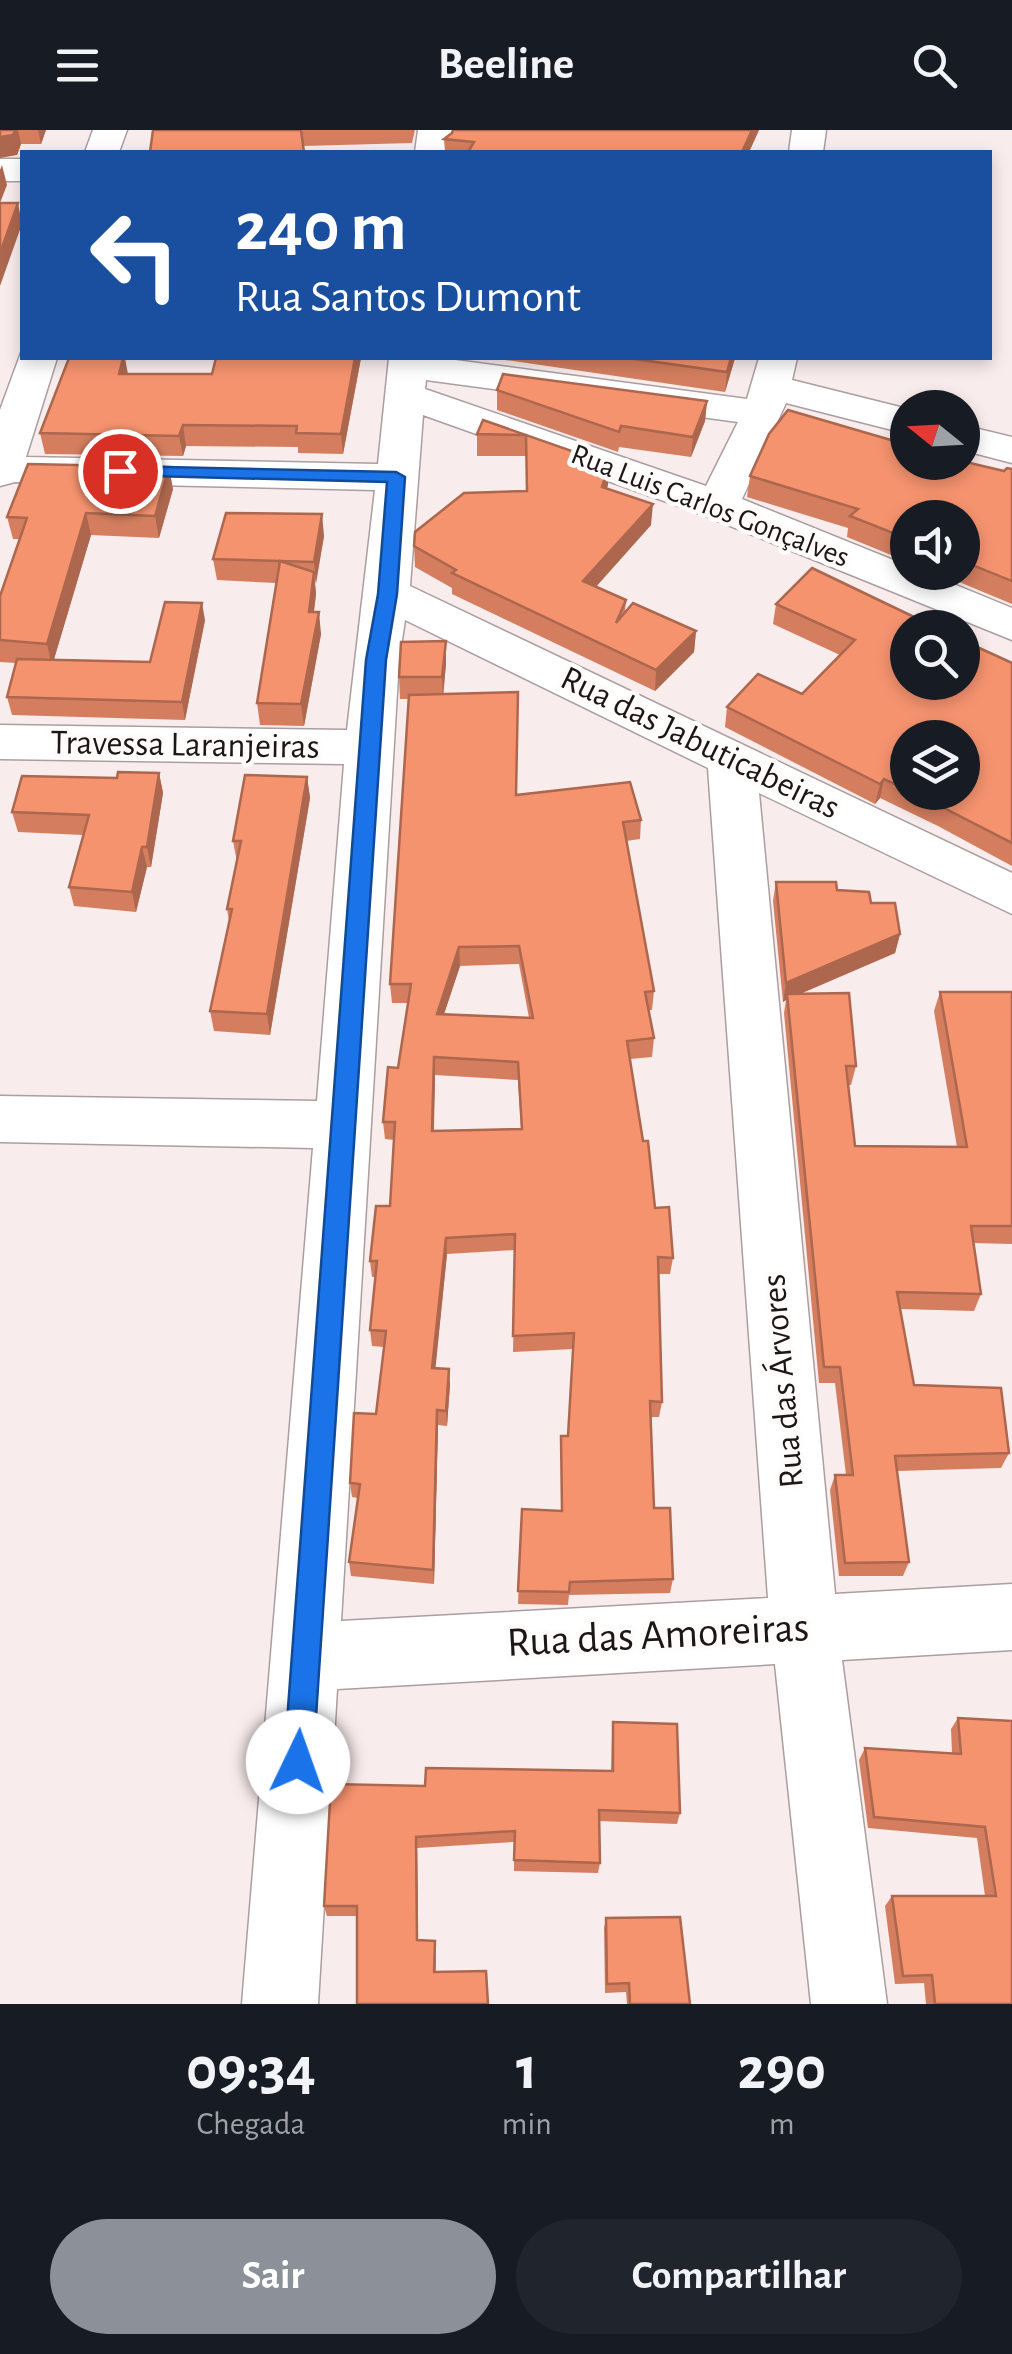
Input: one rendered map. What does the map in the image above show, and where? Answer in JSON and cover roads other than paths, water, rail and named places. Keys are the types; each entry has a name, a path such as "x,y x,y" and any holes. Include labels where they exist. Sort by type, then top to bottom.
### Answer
{"street":[{"path":"36,360 0,470 396,477"},
{"path":"280,2004 376,660 388,594 407,373 771,386 890,417"},
{"name":"Rua Luis Carlos Gonçalves","path":"407,373 1012,625"},
{"path":"718,505 771,386"},
{"path":"980,442 1012,450"},
{"name":"Rua das Jabuticabeiras","path":"388,594 731,756 1012,896"},
{"name":"Travessa Laranjeiras","path":"0,742 371,748"},
{"name":"Rua das Árvores","path":"731,756 804,1626 849,2004"},
{"path":"0,1119 342,1125"},
{"name":"Rua das Amoreiras","path":"304,1657 1012,1616"}]}
